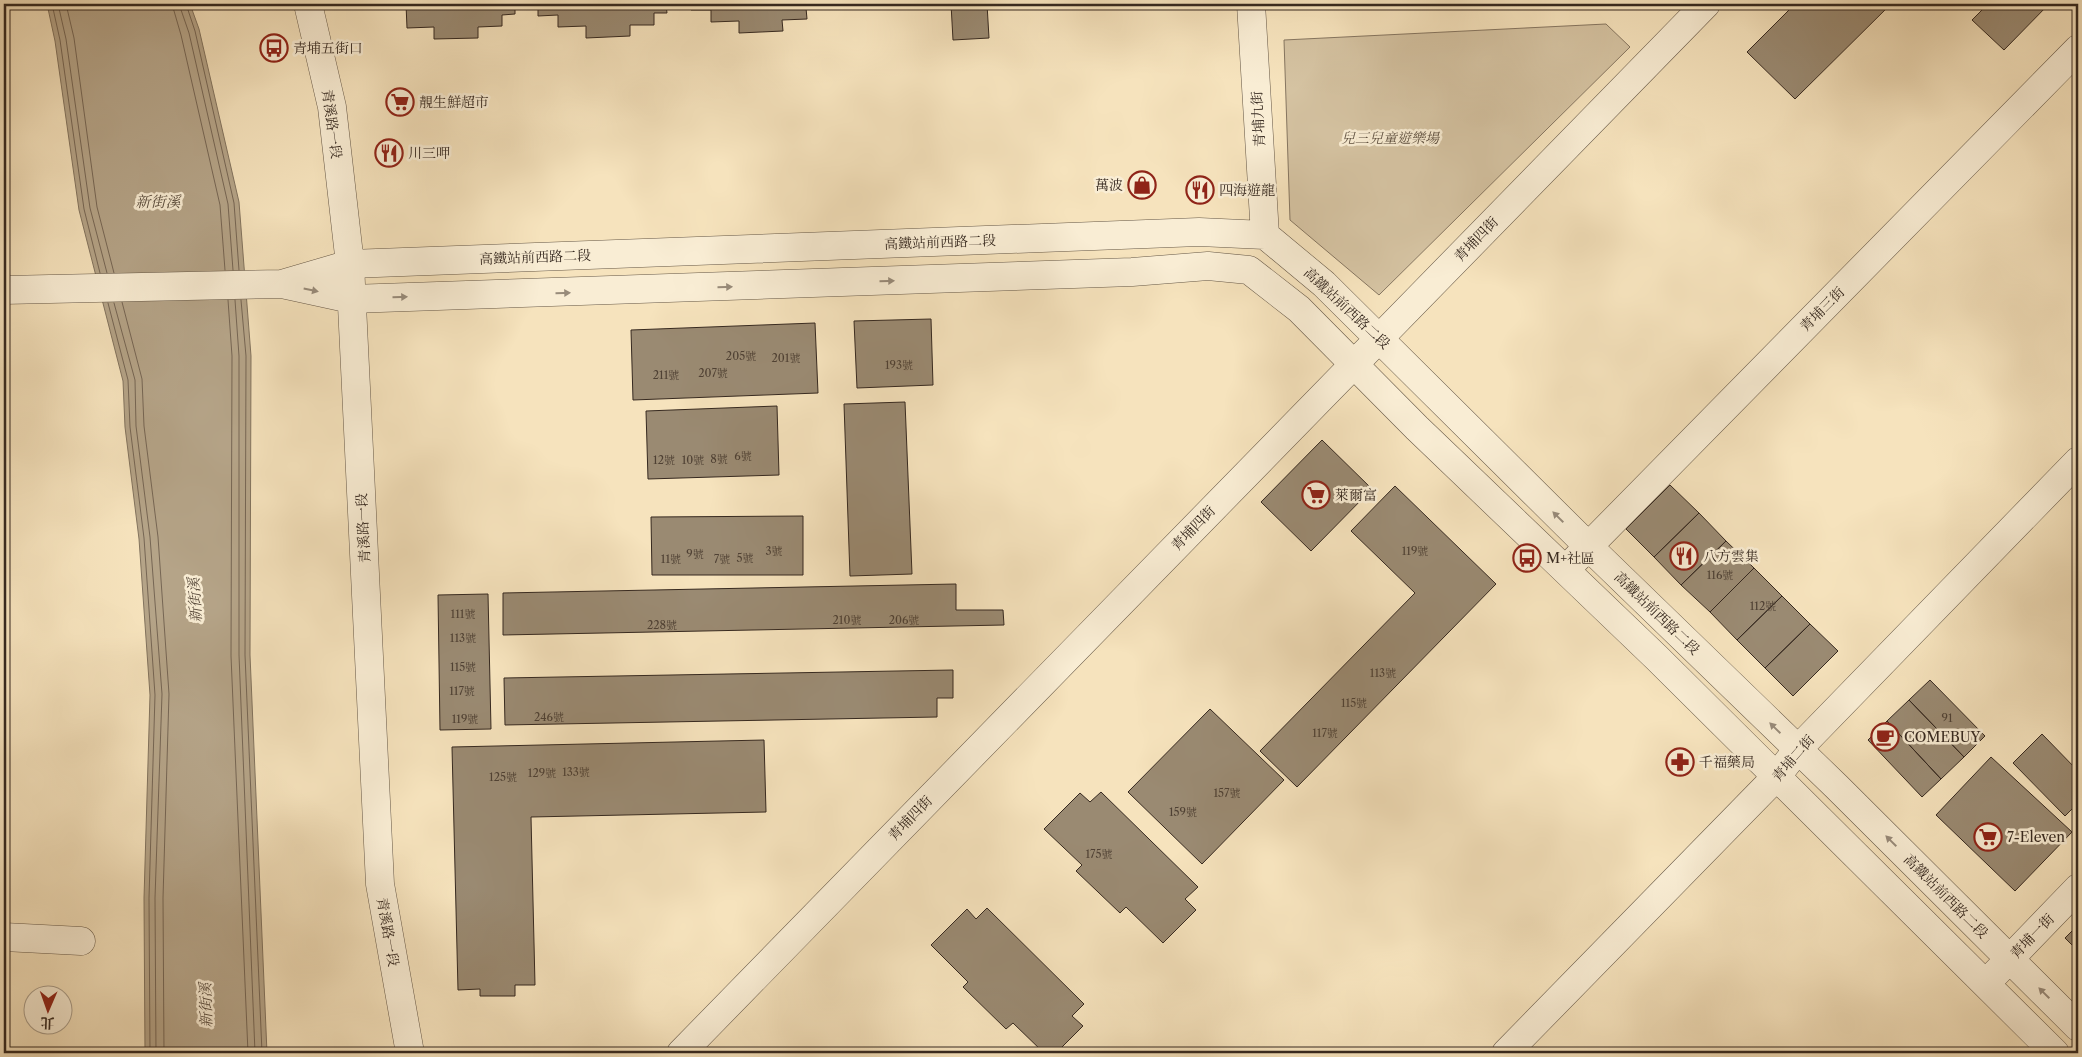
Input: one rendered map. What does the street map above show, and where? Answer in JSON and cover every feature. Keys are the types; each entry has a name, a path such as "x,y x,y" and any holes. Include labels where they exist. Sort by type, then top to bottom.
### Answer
{"street":[{"name":"青溪路一段","path":"308,4 332,107 350,264 380,884 410,1053"},
{"name":"青埔九街","path":"1251,4 1264,235"},
{"name":"青埔四街","path":"681,1053 1354,364 1696,7"},
{"name":"青埔三街","path":"1566,571 1588,546 2078,49"},
{"name":"高鐵站前西路二段","path":"282,284 350,264 1199,232 1264,235 1324,284 2078,1027"},
{"path":"4,290 282,284 351,299 1132,272 1208,266 1249,270 1299,309 2055,1053"},
{"name":"青埔二街","path":"1506,1053 1776,777 1798,749 2078,461"},
{"name":"青埔一街","path":"1985,984 2078,888"},
{"path":"4,937 82,941"}],"green space":[{"name":"兒三兒童遊樂場","path":"1606,24 1630,47 1379,295 1290,220 1284,40"}],"water":[{"name":"新街溪","path":"47,4 190,4 199,29 239,202 251,356 250,655 267,1053 145,1053 144,898 150,695 139,539 125,427 123,381 79,210 55,41"}],"building":[{"path":"406,4 515,4 515,14 502,15 502,26 478,27 478,38 434,39 434,27 407,28"},
{"path":"538,4 666,4 667,13 654,13 654,25 630,25 630,36 586,38 586,26 558,27 558,15 538,16"},
{"path":"691,4 819,4 820,8 806,8 807,19 782,20 783,31 739,33 739,21 711,22 711,10 691,10"},
{"path":"951,4 987,4 989,38 953,40"},
{"path":"1795,4 1891,4 1795,99 1747,52"},
{"path":"1988,4 2049,4 2004,50 1972,20"},
{"path":"931,319 933,385 857,388 854,321"},
{"path":"815,323 818,393 633,400 631,330"},
{"path":"905,402 912,574 850,576 844,404"},
{"path":"777,406 779,475 648,479 646,411"},
{"name":"萊爾富","path":"1322,440 1372,489 1311,551 1261,502"},
{"path":"1670,485 1699,513 1654,557 1626,529"},
{"path":"1395,486 1496,584 1297,787 1260,751 1415,593 1351,531"},
{"path":"1699,513 1726,541 1681,585 1654,557"},
{"path":"803,516 803,575 652,575 651,517"},
{"path":"1726,541 1754,568 1710,612 1681,585"},
{"path":"1754,568 1782,596 1737,640 1710,612"},
{"path":"956,584 956,610 1003,610 1004,625 503,635 503,593"},
{"path":"488,594 491,729 440,730 438,595"},
{"path":"1782,596 1810,624 1765,668 1737,640"},
{"path":"1810,624 1838,651 1793,696 1765,668"},
{"path":"953,670 953,698 937,698 937,717 505,725 504,678"},
{"path":"1930,680 1985,736 1964,757 1909,700"},
{"path":"1909,700 1964,757 1941,779 1887,721"},
{"path":"1210,709 1284,780 1202,864 1128,792"},
{"path":"1887,721 1941,779 1922,797 1868,740"},
{"path":"2042,734 2078,771 2078,803 2065,816 2013,763"},
{"path":"764,740 766,812 531,817 535,985 515,985 515,996 480,996 480,989 458,990 452,747"},
{"path":"1991,757 2072,832 2015,891 1936,815"},
{"path":"1101,792 1198,887 1185,899 1196,910 1163,943 1126,907 1120,913 1076,871 1082,865 1044,829 1080,793 1090,802"},
{"path":"987,908 1084,1004 1072,1016 1083,1026 1056,1053 1044,1053 1013,1023 1006,1029 963,987 968,982 931,945 967,909 976,919"},
{"path":"2078,925 2078,951 2065,938"}],"place":[{"name":"青埔五街口","path":"274,48"},
{"name":"靚生鮮超市","path":"400,102"},
{"name":"川三呷","path":"389,153"},
{"name":"萬波","path":"1142,185"},
{"name":"四海遊龍","path":"1200,190"},
{"name":"萊爾富","path":"1316,495"},
{"name":"八方雲集","path":"1684,556"},
{"name":"M+社區","path":"1527,558"},
{"name":"COMEBUY","path":"1885,737"},
{"name":"千福藥局","path":"1680,762"},
{"name":"7-Eleven","path":"1988,837"}]}
